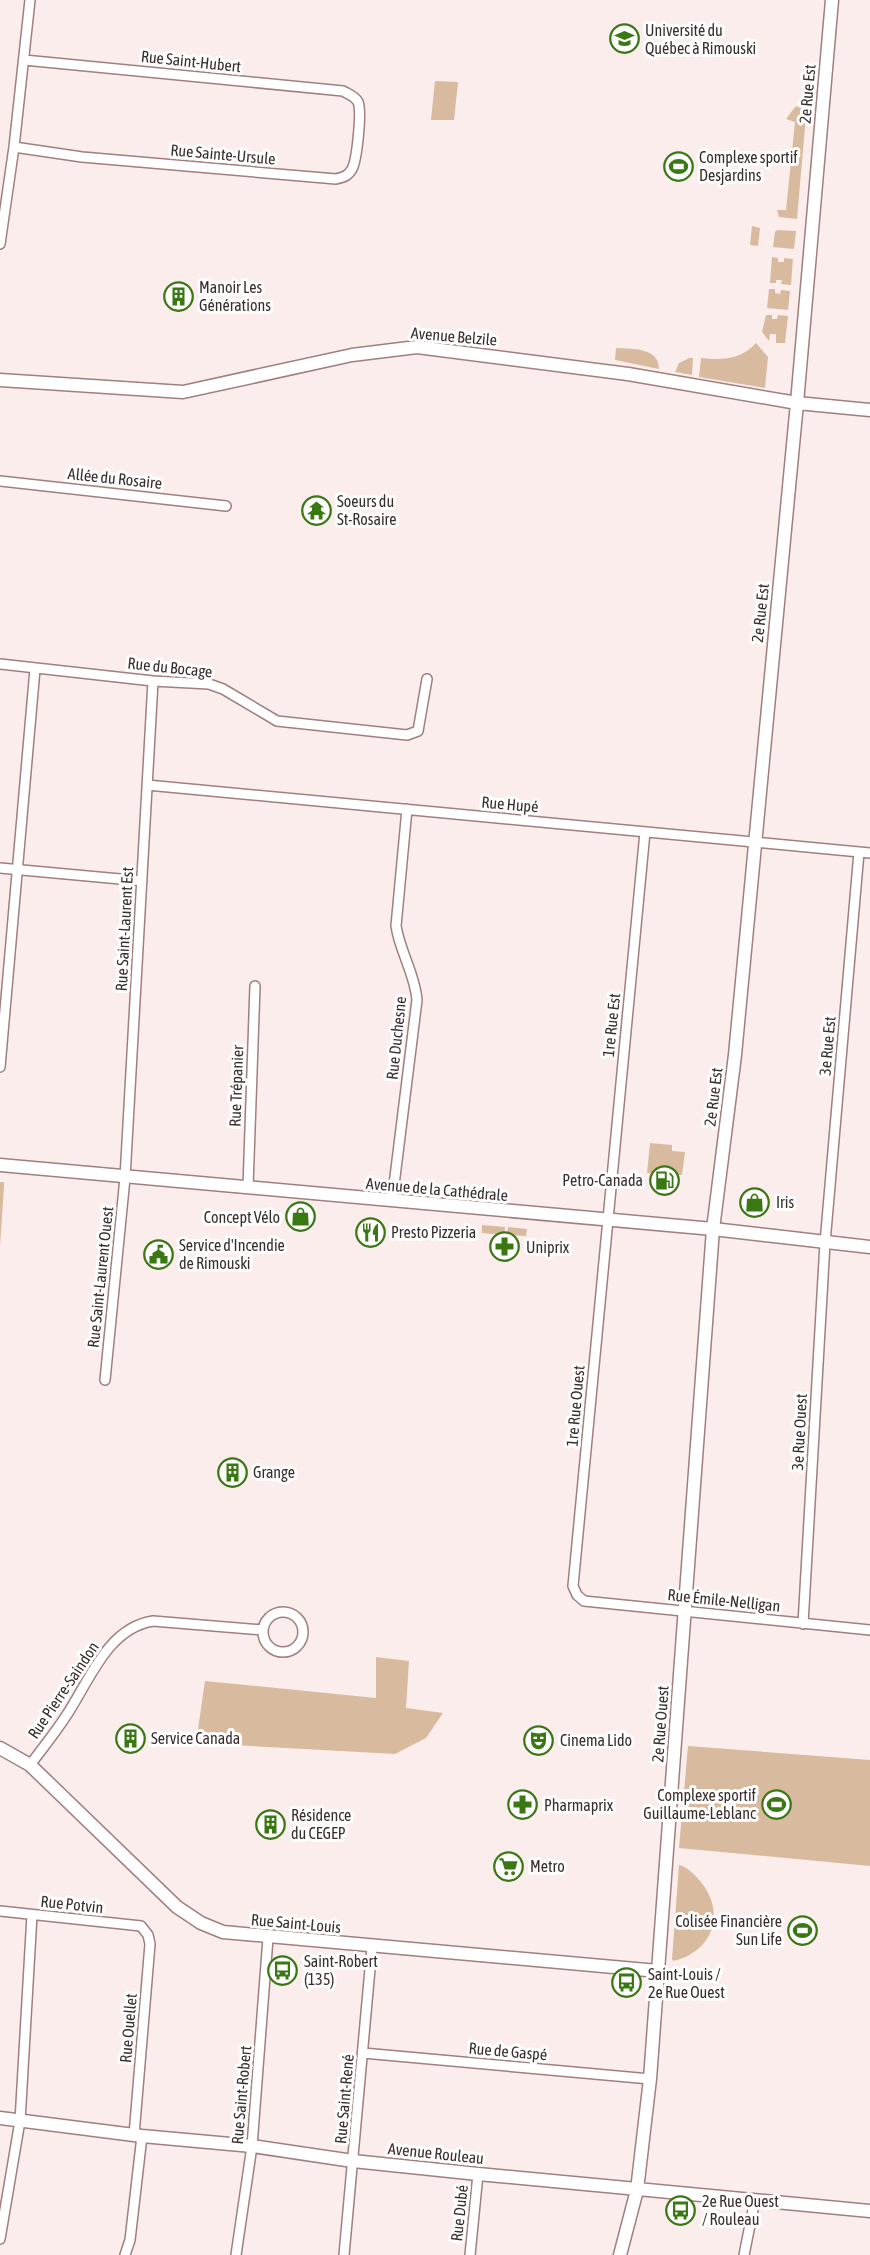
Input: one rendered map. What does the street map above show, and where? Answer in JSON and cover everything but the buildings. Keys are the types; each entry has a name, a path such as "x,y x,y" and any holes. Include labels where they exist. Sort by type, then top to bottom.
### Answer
{"street":[{"path":"0,244 14,147 30,0"},
{"name":"2e Rue Est","path":"713,1229 735,1055 797,403 832,0"},
{"name":"Rue Saint-Hubert","path":"24,60 343,91 354,97"},
{"name":"Rue Sainte-Ursule","path":"14,147 82,158 336,178 346,176 353,168 361,114 359,103 354,97"},
{"name":"Avenue Belzile","path":"0,380 183,392 352,354 417,347 606,370 797,403 870,410"},
{"name":"Allée du Rosaire","path":"0,481 226,506"},
{"name":"Rue du Bocage","path":"0,664 153,681 209,684 223,689 277,721 407,735 418,730 428,679"},
{"path":"0,1067 35,669"},
{"name":"Rue Saint-Laurent Est","path":"125,1178 153,681"},
{"name":"Rue Hupé","path":"147,785 870,853"},
{"name":"Rue Duchesne","path":"392,1201 417,1000 416,985 398,938 396,926 407,809"},
{"name":"1re Rue Est","path":"608,1221 645,832"},
{"name":"3e Rue Est","path":"825,1243 859,852"},
{"path":"0,868 142,881"},
{"name":"Rue Trépanier","path":"248,1187 255,986"},
{"name":"Avenue de la Cathédrale","path":"0,1165 713,1229 870,1247"},
{"name":"Rue Saint-Laurent Ouest","path":"105,1380 125,1178"},
{"name":"1re Rue Ouest","path":"577,1595 573,1586 608,1221"},
{"name":"2e Rue Ouest","path":"620,2255 637,2190 650,2079 713,1229"},
{"name":"3e Rue Ouest","path":"803,1624 825,1243"},
{"name":"Rue Émile-Nelligan","path":"577,1595 584,1601 870,1630"},
{"path":"282,1611 296,1615 304,1627 304,1634 302,1641 293,1650 281,1653 274,1651 265,1642 263,1629 269,1617 282,1611"},
{"name":"Rue Pierre-Saindon","path":"30,1765 66,1716 94,1669 114,1642 130,1628 153,1621 263,1629"},
{"name":"Rue Saint-Louis","path":"0,1748 30,1765 177,1907 201,1923 223,1932 268,1938 658,1971"},
{"name":"Rue Potvin","path":"0,1911 141,1926"},
{"path":"0,2239 20,2121 32,1915"},
{"name":"Rue Ouellet","path":"125,2255 130,2240 150,1944 148,1935 141,1926"},
{"name":"Rue Saint-Robert","path":"236,2255 252,2146 268,1938"},
{"name":"Rue Saint-René","path":"344,2255 372,1947"},
{"name":"Rue de Gaspé","path":"363,2053 650,2079"},
{"name":"Avenue Rouleau","path":"0,2118 252,2146 353,2161 870,2211"},
{"name":"Rue Dubé","path":"470,2255 478,2174"},
{"path":"744,2255 755,2200"}],"shaded area":[{"path":"435,81 458,82 454,120 431,120"},
{"path":"807,104 797,219 779,217 777,210 786,210 795,122 786,119 795,107"},
{"path":"752,226 760,228 758,246 750,245"},
{"path":"777,230 796,231 794,249 773,247"},
{"path":"772,257 778,258 778,262 784,262 784,258 793,259 791,285 781,284 782,280 770,283"},
{"path":"769,289 775,289 775,293 780,294 781,290 790,291 788,310 767,308"},
{"path":"766,315 772,315 772,319 777,319 778,315 788,316 785,343 776,343 776,334 770,334 769,341 762,332"},
{"path":"756,343 768,357 765,388 699,377 701,358 731,358 744,353"},
{"path":"616,348 637,349 650,353 658,362 659,369 615,360"},
{"path":"693,358 692,375 675,372 679,363"},
{"path":"650,1143 672,1145 672,1151 685,1152 682,1175 647,1173"},
{"path":"0,1182 4,1182 4,1186 0,1247"},
{"path":"482,1225 505,1227 504,1235 482,1233"},
{"path":"508,1227 527,1229 526,1236 507,1235"},
{"path":"376,1657 409,1661 406,1708 443,1713 426,1738 395,1754 196,1743 205,1681 376,1698"},
{"name":"Complexe sportif Guillaume-Leblanc","path":"688,1746 870,1760 870,1866 679,1848"},
{"path":"679,1865 694,1874 709,1894 714,1918 706,1940 698,1949 673,1961 672,1959"}],"place":[{"name":"Université du Québec à Rimouski","path":"624,39"},
{"name":"Complexe sportif Desjardins","path":"678,166"},
{"name":"Manoir Les Générations","path":"178,296"},
{"name":"Soeurs du St-Rosaire","path":"316,510"},
{"name":"Petro-Canada","path":"664,1180"},
{"name":"Iris","path":"755,1202"},
{"name":"Concept Vélo","path":"301,1217"},
{"name":"Presto Pizzeria","path":"370,1232"},
{"name":"Uniprix","path":"505,1247"},
{"name":"Service d'Incendie de Rimouski","path":"158,1254"},
{"name":"Grange","path":"232,1472"},
{"name":"Service Canada","path":"130,1738"},
{"name":"Cinema Lido","path":"539,1740"},
{"name":"Complexe sportif Guillaume-Leblanc","path":"777,1804"},
{"name":"Pharmaprix","path":"523,1805"},
{"name":"Résidence du CEGEP","path":"270,1824"},
{"name":"Metro","path":"509,1866"},
{"name":"Colisée Financière Sun Life","path":"803,1930"},
{"name":"Saint-Robert (135)","path":"283,1970"},
{"name":"Saint-Louis / 2e Rue Ouest","path":"627,1983"},
{"name":"2e Rue Ouest / Rouleau","path":"681,2210"}]}
